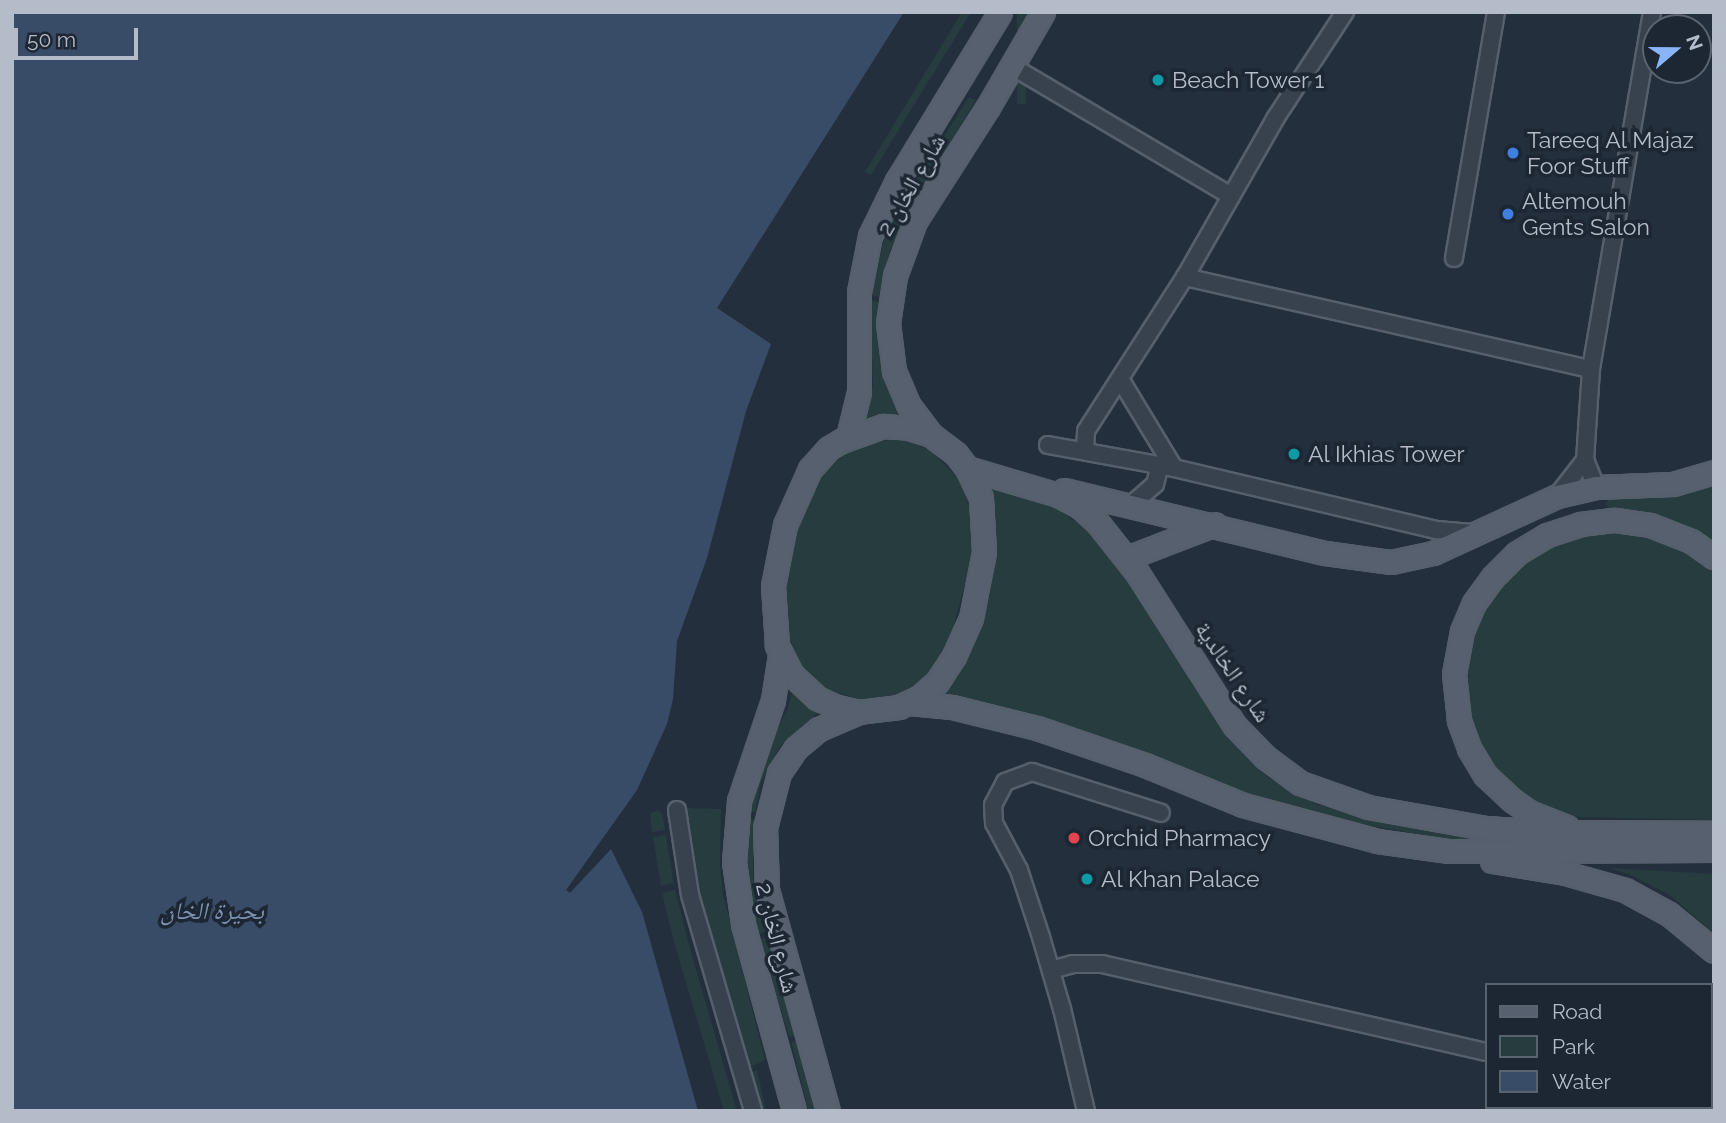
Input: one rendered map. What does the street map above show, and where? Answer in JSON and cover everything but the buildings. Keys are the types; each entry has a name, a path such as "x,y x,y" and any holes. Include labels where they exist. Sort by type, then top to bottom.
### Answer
{"main road":[{"name":"شارع الخان 2","path":"848,437 861,376 859,292 870,236 897,181 999,12"},
{"name":"شارع الخان 2","path":"931,435 908,404 891,356 888,323 895,275 915,221 1013,67 1043,12"},
{"path":"883,426 909,428 931,435 956,454 978,487 984,513 984,552 978,596 963,639 945,672 929,690 909,703 879,712 837,708 807,691 792,675 780,655 772,605 775,568 785,525 810,469 829,448 848,437 883,426"},
{"name":"شارع الخالدية","path":"967,468 1058,495 1079,506 1097,522 1127,558 1235,726 1265,757 1300,783 1336,797 1400,814 1511,830 1714,834"},
{"path":"1030,487 1066,491 1215,524 1325,553 1382,562 1423,557 1557,496 1596,487 1673,484 1714,472"},
{"path":"1583,832 1521,807 1492,782 1473,755 1459,720 1454,690 1455,659 1467,616 1492,578 1517,553 1547,535 1580,524 1615,520 1650,525 1691,541 1714,557"},
{"path":"1127,558 1215,524"},
{"name":"شارع الخان 2","path":"780,655 773,700 739,801 734,862 743,924 794,1111"},
{"path":"909,703 973,712 1080,741 1243,805 1306,824 1377,841 1449,851 1565,873 1625,891 1669,914 1714,951"},
{"name":"شارع الخان 2","path":"828,1111 767,890 765,828 779,773 796,748 819,729 859,712"},
{"path":"1449,851 1714,850"}],"street":[{"path":"1086,451 1086,430 1185,277 1286,102 1345,12"},
{"path":"1454,258 1496,12"},
{"path":"1596,487 1585,460 1591,369 1652,12"},
{"path":"1013,67 1231,196"},
{"path":"1185,277 1591,369"},
{"path":"1120,379 1167,466"},
{"path":"1048,445 1167,466 1430,529 1475,533"},
{"path":"1557,496 1585,460"},
{"path":"1131,505 1155,484 1167,466"},
{"path":"1155,484 1167,513"},
{"path":"1086,1111 1051,970 1019,870 994,822 993,805 999,789 1013,777 1042,772 1161,813"},
{"path":"677,810 690,895 753,1111"},
{"path":"1051,970 1080,963 1101,964 1484,1052"}],"green space":[{"path":"962,12 971,12 871,175 865,172"},
{"path":"1017,12 1026,12 1026,104 1017,104"},
{"path":"969,97 976,100 918,195 910,190"},
{"path":"907,194 915,199 890,251 881,297 870,295 885,236"},
{"path":"870,300 881,302 883,368 898,415 864,419 873,387"},
{"path":"894,439 914,443 932,452 961,481 973,519 971,561 952,632 932,669 918,683 899,694 862,700 827,689 799,663 786,628 786,580 797,528 825,471 855,446"},
{"path":"1714,484 1714,543 1673,521 1642,512 1610,510 1605,504 1610,498 1669,496"},
{"path":"990,485 1054,507 1096,536 1116,562 1218,723 1247,758 1269,778 1318,805 1408,825 1463,833 1462,842 1335,819 1251,799 1059,722 942,693 976,637 990,595 996,551"},
{"path":"1627,533 1657,538 1682,549 1714,572 1714,820 1576,817 1550,811 1525,799 1495,771 1480,747 1471,720 1465,691 1466,661 1478,618 1501,583 1533,556 1560,542 1593,534"},
{"path":"792,693 819,712 780,746 761,782 755,812 747,811 769,743 787,711"},
{"path":"684,808 721,809 720,864 723,894 765,1060 750,1067 701,904"},
{"path":"658,810 662,814 665,830 652,832 650,814"},
{"path":"746,818 754,820 753,876 766,931 758,934 752,915 744,857"},
{"path":"666,835 674,883 661,885 653,837"},
{"path":"1609,868 1714,874 1714,933 1671,896 1629,874"},
{"path":"675,890 737,1111 724,1111 674,942 662,893"},
{"path":"768,937 798,1035 789,1037 759,940"},
{"path":"800,1040 818,1111 808,1111 791,1042"},
{"path":"757,1070 766,1111 760,1111 750,1073"}],"water":[{"name":"بحيرة الخان","path":"12,12 904,12 717,308 771,344 746,411 707,558 677,641 673,699 667,724 637,790 566,890 570,893 611,849 642,912 698,1111 12,1111"}],"place":[{"name":"Beach Tower 1","path":"1158,80"},
{"name":"Tareeq Al Majaz Foor Stuff","path":"1513,153"},
{"name":"Altemouh Gents Salon","path":"1508,214"},
{"name":"Al Ikhias Tower","path":"1294,454"},
{"name":"Orchid Pharmacy","path":"1074,838"},
{"name":"Al Khan Palace","path":"1087,879"}]}
